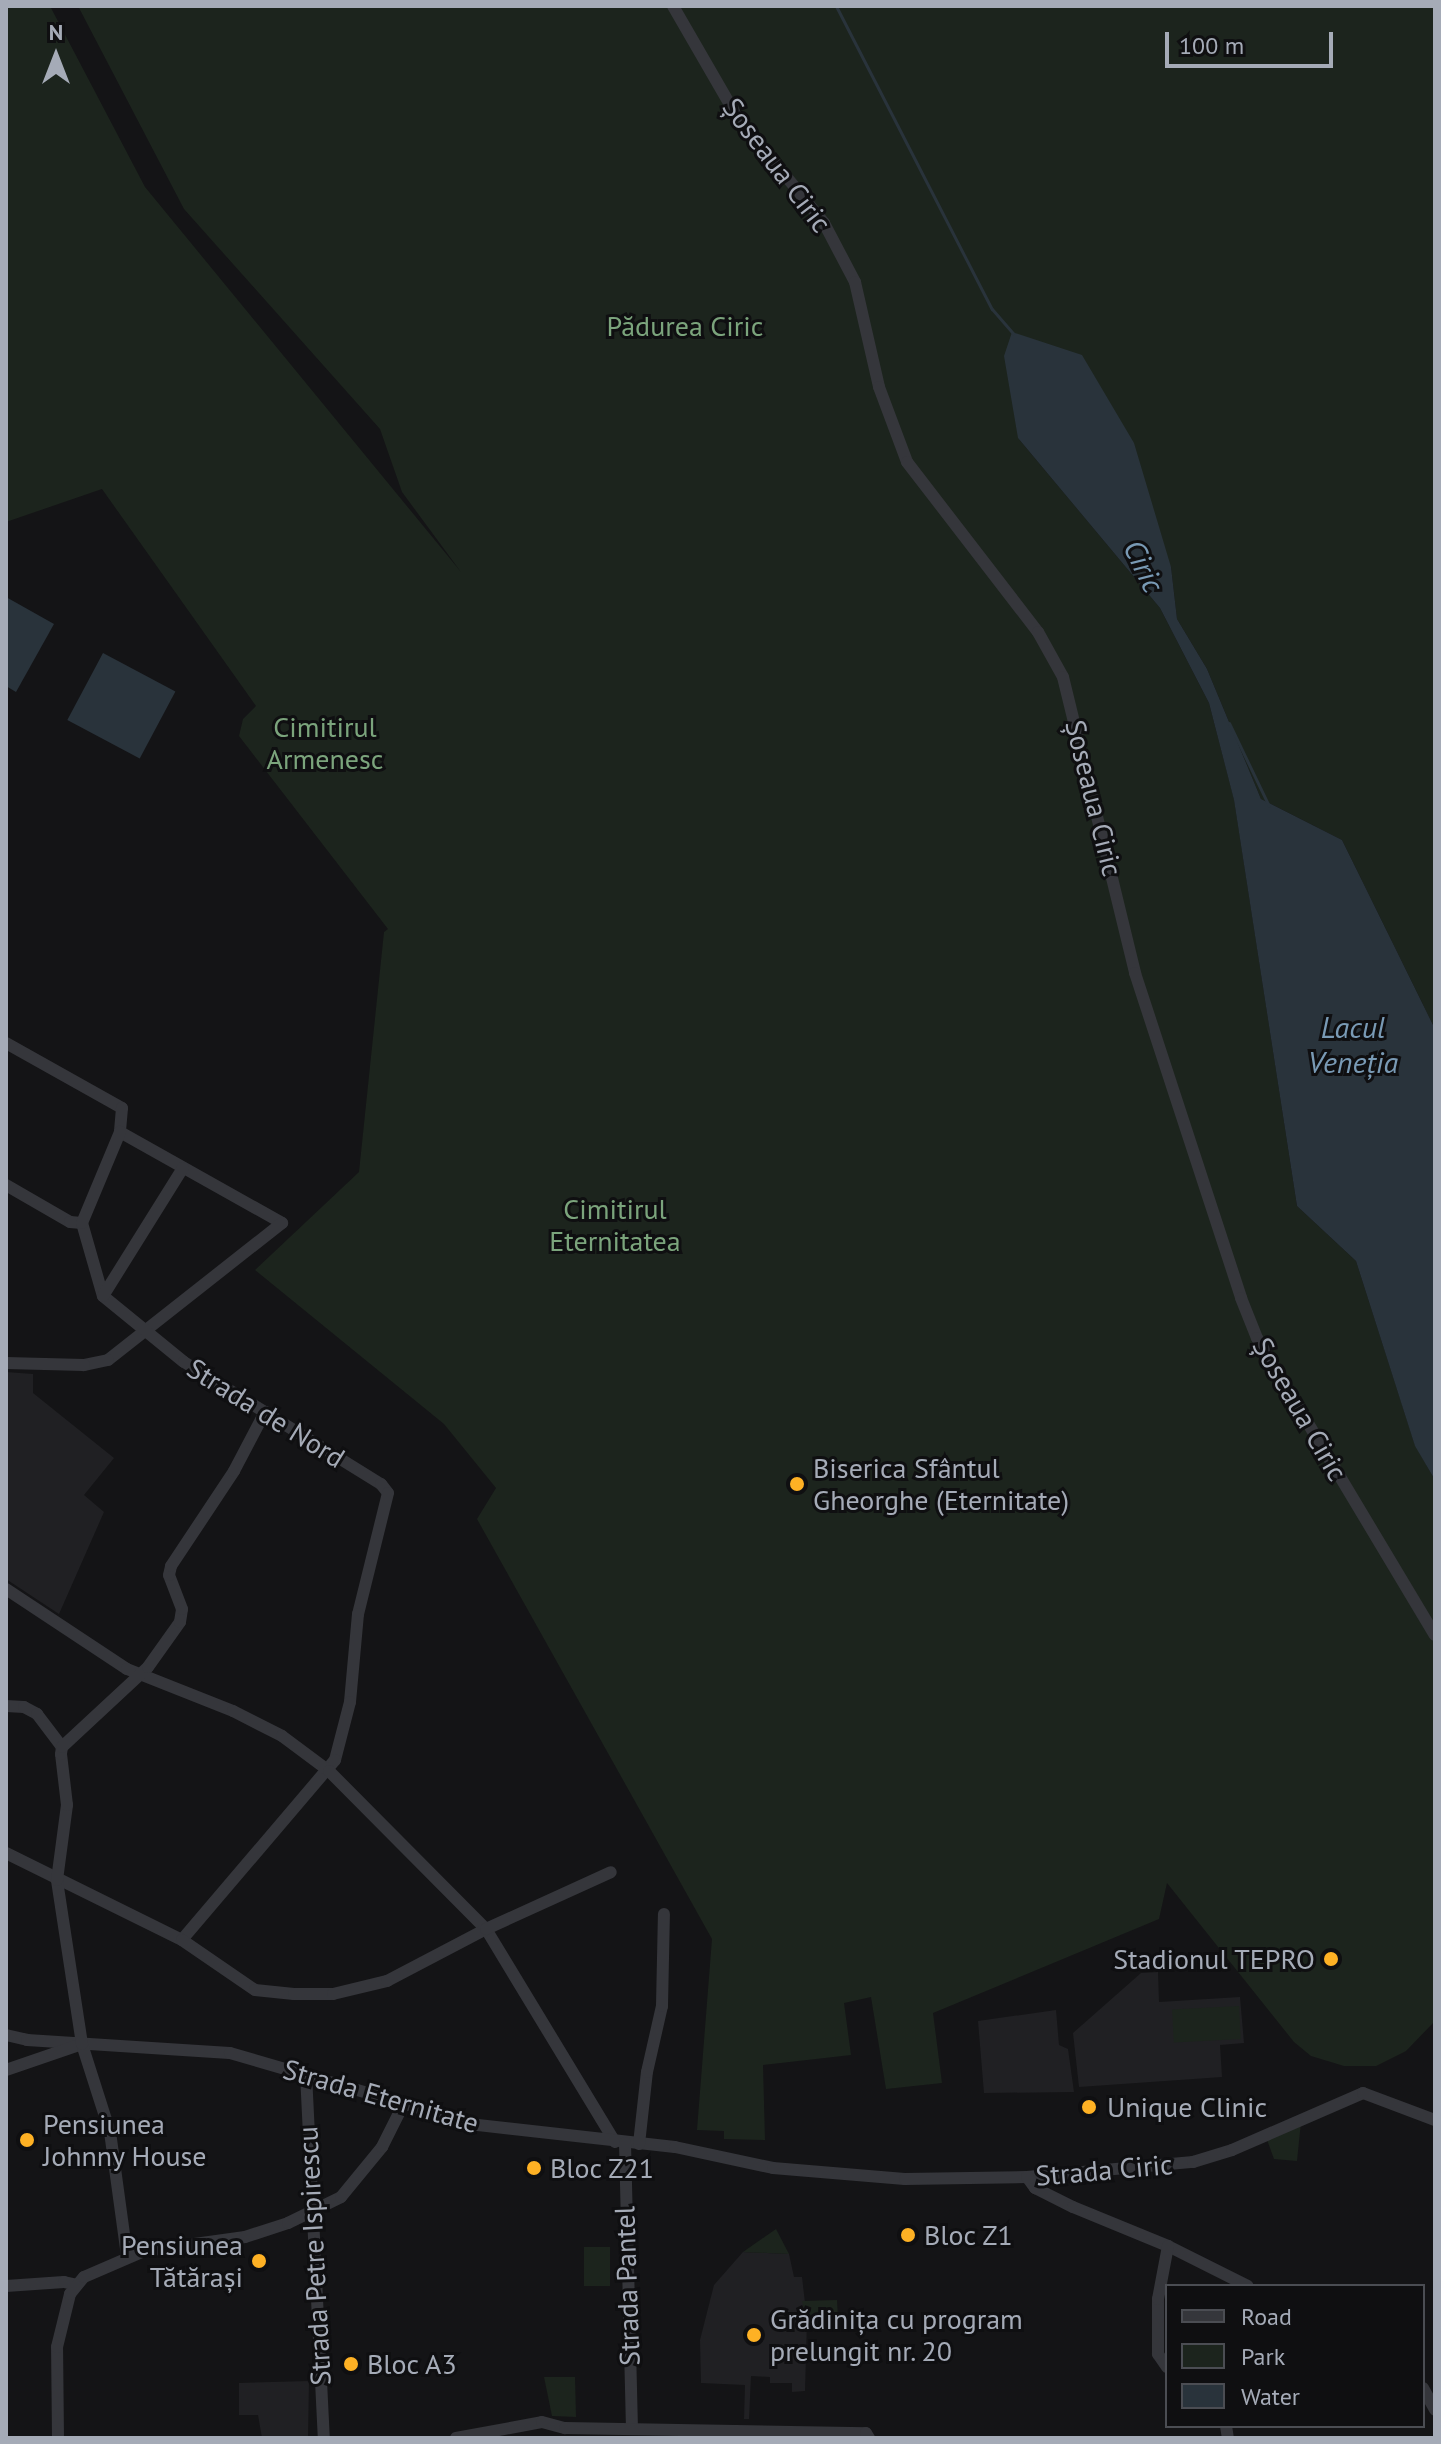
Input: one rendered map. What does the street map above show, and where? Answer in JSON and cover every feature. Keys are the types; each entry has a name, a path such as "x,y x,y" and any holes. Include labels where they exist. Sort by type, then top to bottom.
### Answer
{"street":[{"name":"Șoseaua Ciric","path":"673,6 736,115 824,223 855,282 879,387 907,462 1038,632 1063,677 1135,973 1241,1298 1257,1338 1435,1635"},
{"path":"6,1043 122,1108 120,1132 82,1223 103,1296"},
{"path":"6,1363 68,1366 108,1360 282,1223 120,1132"},
{"path":"103,1296 183,1168"},
{"path":"6,1185 70,1222 82,1223"},
{"name":"Strada de Nord","path":"103,1296 144,1332 208,1378 381,1484 388,1493 355,1627 343,1735 329,1771"},
{"path":"62,1747 140,1673 180,1622 182,1609 169,1575 171,1566 234,1471 265,1412"},
{"path":"6,1589 86,1645 140,1673 269,1730 329,1771 486,1929 620,2142"},
{"path":"6,1706 24,1707 37,1714 62,1747 67,1805 57,1880 82,2044 110,2132 127,2256"},
{"path":"182,1940 329,1771"},
{"path":"6,1853 182,1940 255,1990 333,1994 387,1981 486,1929 611,1872"},
{"path":"639,2144 647,2072 662,2006 664,1914"},
{"name":"Strada Eternitate","path":"6,2035 82,2044 230,2053 478,2125 675,2147 755,2165"},
{"path":"6,2070 82,2044"},
{"name":"Strada Petre Ispirescu","path":"306,2074 324,2438"},
{"name":"Strada Ciric","path":"755,2165 905,2179 1027,2177 1210,2158 1363,2093 1435,2120"},
{"path":"58,2438 57,2347 70,2294 84,2277 127,2256 180,2244 245,2237 341,2197 354,2185 382,2147 403,2105"},
{"name":"Strada Pantel","path":"620,2142 632,2428"},
{"path":"1027,2177 1035,2188 1073,2207 1168,2246 1244,2284"},
{"path":"1165,2364 1158,2354 1158,2299 1168,2246"},
{"path":"6,2286 64,2282 77,2285"},
{"path":"1425,2392 1435,2410"},
{"path":"456,2438 542,2422 565,2428 866,2433 869,2438"}],"shaded area":[{"path":"6,1372 33,1374 33,1393 114,1458 84,1495 104,1512 59,1614 6,1579"},
{"path":"1158,1972 1159,2002 1240,1997 1244,2043 1220,2045 1222,2077 1079,2087 1073,2033 1141,1973"},
{"path":"1056,2010 1059,2045 1068,2049 1074,2092 984,2093 978,2021"},
{"name":"Grădinița cu program prelungit nr. 20","path":"743,2252 789,2254 794,2277 802,2277 807,2320 805,2391 792,2392 792,2383 770,2383 770,2377 751,2376 749,2419 744,2419 745,2385 701,2383 700,2340 714,2285"},
{"path":"309,2381 308,2438 262,2438 258,2415 239,2415 239,2383"}],"green space":[{"path":"6,6 50,6 145,187 461,572 402,492 380,429 184,209 78,6 1435,6 1435,1029 1342,840 1261,799 1207,669 1177,619 1171,567 1018,438 1160,608 1209,703 1234,799 1297,1206 1356,1261 1415,1445 1435,1480 1435,2021 1406,2051 1376,2066 1344,2066 1311,2056 1294,2042 1167,1883 1159,1919 933,2013 942,2083 886,2089 871,1997 844,2003 851,2055 763,2065 765,2140 724,2139 724,2131 697,2130 712,1939 477,1519 496,1488 444,1424 255,1270 359,1172 384,932 388,929 239,736 243,719 256,706 102,489 6,522"},
{"path":"1239,2006 1241,2039 1174,2042 1172,2010"},
{"path":"1301,2122 1297,2161 1274,2159 1266,2137"},
{"path":"776,2229 789,2254 743,2252"},
{"path":"584,2247 610,2247 610,2286 584,2286"},
{"path":"837,2300 838,2319 807,2320 802,2301"},
{"path":"544,2377 575,2377 576,2417 552,2416"}],"water":[{"name":"Lacul Veneția","path":"1012,332 1082,355 1134,443 1171,567 1177,619 1207,669 1261,799 1342,840 1435,1029 1435,1480 1415,1446 1356,1261 1297,1206 1234,800 1209,703 1160,608 1018,438 1004,356"},
{"path":"6,597 54,624 16,692 6,686"},
{"path":"103,653 175,691 140,759 67,720"}],"waterway":[{"name":"Ciric","path":"836,6 992,309 1013,333"},
{"name":"Ciric","path":"1229,723 1269,806"}],"place":[{"name":"Biserica Sfântul Gheorghe (Eternitate)","path":"797,1484"},
{"name":"Stadionul TEPRO","path":"1331,1959"},
{"name":"Unique Clinic","path":"1089,2107"},
{"name":"Pensiunea Johnny House","path":"27,2140"},
{"name":"Bloc Z21","path":"534,2168"},
{"name":"Bloc Z1","path":"908,2235"},
{"name":"Pensiunea Tătărași","path":"259,2261"},
{"name":"Grădinița cu program prelungit nr. 20","path":"754,2335"},
{"name":"Bloc A3","path":"351,2364"}],"park label":[{"name":"Pădurea Ciric","path":"685,326"},
{"name":"Cimitirul Armenesc","path":"325,743"},
{"name":"Cimitirul Eternitatea","path":"615,1225"}]}
